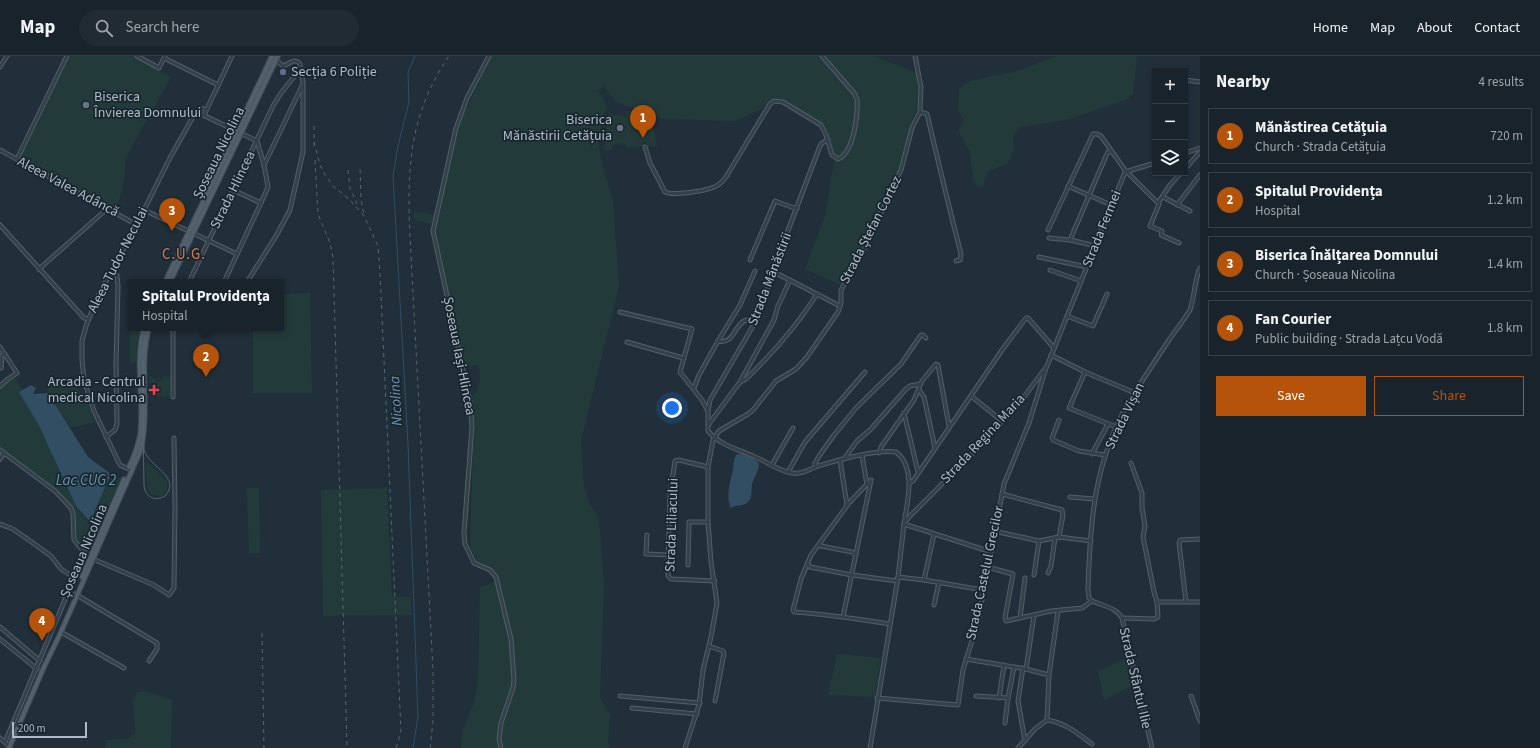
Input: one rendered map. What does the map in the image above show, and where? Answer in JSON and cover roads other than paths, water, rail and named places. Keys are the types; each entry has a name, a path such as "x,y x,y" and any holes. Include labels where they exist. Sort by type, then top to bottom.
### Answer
{"main road":[{"name":"Șoseaua Nicolina","path":"171,279 194,233 272,56"},
{"name":"Șoseaua Nicolina","path":"166,279 189,231 277,58"},
{"name":"Șoseaua Nicolina","path":"130,470 140,430 140,353 144,331"},
{"name":"Șoseaua Nicolina","path":"56,640 61,632 85,572 130,470 140,452 144,433 145,347 148,331"},
{"name":"Șoseaua Nicolina","path":"11,748 76,595"}],"street":[{"path":"0,67 7,56"},
{"path":"16,159 67,56"},
{"path":"137,56 159,68 165,57 218,85"},
{"name":"Aleea Tudor Neculai","path":"204,114 232,56"},
{"name":"Șoseaua Iași-Hlincea","path":"489,56 468,98 456,128 433,232 470,402 472,427 465,544 474,563 490,570 496,577 512,649 513,688 501,723 499,739 501,748"},
{"path":"645,147 650,163 665,192 671,194 710,189 722,182 770,104 774,101 783,102 823,127 832,155 834,158 838,159 845,155 852,137 857,104 854,93 822,56"},
{"path":"915,56 921,87 920,112 927,114 961,254 960,260 956,261"},
{"path":"249,279 276,236 290,210 303,152 303,84 300,64 296,61 290,62 284,66 277,58"},
{"name":"Strada Hlincea","path":"190,279 276,101 301,68"},
{"path":"1188,80 1200,82"},
{"name":"Strada Hlincea","path":"264,165 303,84"},
{"name":"Aleea Tudor Neculai","path":"130,470 120,465 94,412 84,380 82,341 88,319 98,296 137,225 170,158 200,109 210,101"},
{"path":"200,109 204,109 204,114"},
{"path":"200,109 204,114"},
{"name":"Strada Ștefan Cortez","path":"714,438 719,431 753,410 776,381 802,364 835,318 840,306 841,290 865,248 899,176 912,128 920,112"},
{"path":"194,118 204,114"},
{"name":"Strada Hlincea","path":"204,114 209,118 257,141 268,185 225,279"},
{"path":"1048,230 1092,135 1095,133 1101,136 1126,171 1159,204"},
{"name":"Strada Mânăstirii","path":"714,438 708,431 708,411 710,400 757,319 820,146 822,142 828,140"},
{"path":"1188,152 1200,148"},
{"name":"Aleea Valea Adâncă","path":"0,150 137,225"},
{"path":"1070,240 1106,156 1108,152 1111,152"},
{"path":"1188,166 1200,152"},
{"path":"1126,171 1152,164"},
{"name":"Strada Fermei","path":"1054,348 1126,171"},
{"path":"1177,205 1200,175"},
{"path":"1178,176 1170,184 1159,204 1150,226 1162,231 1161,235 1179,243"},
{"path":"1068,186 1111,205"},
{"path":"232,190 261,203"},
{"path":"1163,197 1190,211"},
{"path":"750,260 775,201 797,209"},
{"path":"39,269 108,208"},
{"path":"144,210 210,239 237,254"},
{"path":"0,225 84,318 88,319"},
{"path":"1049,238 1070,240 1096,246"},
{"path":"1039,257 1087,267"},
{"name":"Strada Vișan","path":"1092,601 1088,595 1094,499 1106,455 1116,427 1135,393 1190,310 1200,268"},
{"path":"1050,270 1081,281"},
{"path":"106,437 116,430 117,424 116,365 118,286 117,275 112,271"},
{"path":"694,388 698,375 740,305 755,271"},
{"path":"774,272 840,306"},
{"path":"708,425 740,382 774,320 778,306 790,280"},
{"path":"740,382 746,379 783,342 807,310 816,294"},
{"path":"1067,316 1093,326 1107,294"},
{"path":"620,312 692,329 680,372 694,388 708,411"},
{"path":"910,483 913,481 1002,350 1027,317 1054,348"},
{"path":"718,341 723,342 728,340 745,321 757,319"},
{"path":"173,397 174,331"},
{"path":"815,467 819,456 856,408 901,364 921,335 926,338"},
{"path":"627,342 683,358"},
{"path":"0,347 18,372 0,386"},
{"name":"Strada Regina Maria","path":"904,524 909,517 978,448 1021,401 1047,366 1054,348"},
{"path":"0,367 1,368 2,355 5,354"},
{"path":"1051,355 1085,372 1135,393"},
{"path":"879,453 919,390 920,384 937,364 949,426"},
{"name":"Strada Castelul Grecilor","path":"877,698 958,705 963,670 978,621 1002,494 1013,460 1029,423 1047,366"},
{"path":"788,472 805,442 865,372"},
{"path":"1085,372 1069,408 1116,427"},
{"path":"844,459 857,441 870,430 906,389 910,386 920,384"},
{"path":"919,390 924,397 934,448"},
{"path":"971,396 1002,421"},
{"path":"702,400 710,400"},
{"path":"904,413 918,472"},
{"path":"1059,420 1052,439 1079,451 1106,455"},
{"path":"1092,454 1108,424"},
{"path":"772,465 793,428"},
{"path":"0,450 55,491 71,508 73,514 74,540 91,558 154,585 169,595 174,588 174,438"},
{"path":"685,748 700,703 703,670 717,610 708,522 708,467 714,438 735,450 761,459 788,472 797,473 844,459 894,451 899,454 906,466 910,483 897,579 870,748"},
{"path":"0,459 4,453"},
{"path":"862,455 867,485"},
{"name":"Strada Liliacului","path":"708,467 679,460 675,462 670,494 669,578 715,581"},
{"path":"840,460 847,505"},
{"path":"1122,618 1156,619 1158,617 1157,602 1143,537 1145,526 1142,508 1142,493 1131,463"},
{"path":"843,617 871,480 847,505 811,555 798,590 794,612 818,613 843,617 890,624"},
{"path":"1002,494 1062,510 1051,566 1048,573"},
{"path":"1070,496 1094,499"},
{"path":"688,566 689,522 708,522"},
{"path":"0,524 13,529 33,543 51,556 61,569 75,578"},
{"path":"904,524 990,552"},
{"path":"994,531 1039,541 1057,538 1091,541"},
{"path":"924,580 934,534"},
{"path":"647,535 646,554 669,555"},
{"path":"1186,602 1179,543 1180,540 1184,539 1200,539"},
{"path":"1034,575 1039,541"},
{"path":"820,544 821,546 856,554"},
{"path":"808,564 810,567 852,575 924,580 983,590"},
{"path":"988,567 1013,574 1005,619 1008,621 1034,615 1082,608 1092,601"},
{"path":"4,748 75,578 80,569 85,572"},
{"path":"1020,618 1025,578"},
{"path":"934,605 939,582"},
{"path":"76,595 157,643 157,649 149,661"},
{"name":"Strada Sfântul Ilie","path":"1092,601 1113,609 1122,618 1152,748"},
{"path":"1157,602 1200,602"},
{"path":"1047,720 1049,675 1058,611"},
{"path":"1023,748 1018,701 1034,615"},
{"path":"0,627 40,661"},
{"path":"5,631 0,638 37,669"},
{"path":"61,632 124,668"},
{"path":"709,646 723,651 724,653 716,702"},
{"path":"966,659 1025,668 1049,675"},
{"path":"999,698 1004,665"},
{"path":"1005,723 1014,667"},
{"path":"620,696 700,703"},
{"path":"976,696 1008,698"},
{"path":"1191,696 1200,721"},
{"path":"632,708 697,714"},
{"path":"1018,748 1035,729 1047,720"},
{"path":"1047,720 1063,724 1073,729 1092,744"},
{"path":"0,738 11,748"}],"water":[{"name":"Lac CUG 2","path":"31,385 36,388 33,394 48,393 88,457 111,474 90,522 76,506 39,426 19,392"},
{"path":"737,454 752,458 759,463 759,466 752,484 750,500 744,504 731,508 728,499 729,488 734,460"}],"waterway":[{"name":"Nicolina","path":"413,748 418,717 408,444 393,176 398,146 409,102 408,72 415,56"}],"tram line":[{"path":"168,279 275,56"},
{"path":"146,331 142,353 144,485 148,495 154,498 161,498 165,496 169,489 170,483 163,472 147,456 144,450 143,353 147,331"}],"railway":[{"path":"430,748 433,721 433,670 410,236 409,187 410,164 418,121 436,78 449,56"},
{"path":"314,122 314,146"},
{"path":"314,142 320,165 325,175 334,187 350,200 364,216 378,246 401,731 396,748"},
{"path":"315,160 318,214 330,243 333,257 347,746"},
{"path":"360,169 361,199 364,215"},
{"path":"348,170 350,188 357,204"},
{"path":"262,633 264,748"}],"place":[{"name":"Secția 6 Poliție","path":"283,72"},
{"name":"Biserica Învierea Domnului","path":"86,105"},
{"name":"Biserica Mănăstirii Cetățuia","path":"620,128"},
{"name":"Mănăstirea Cetățuia","path":"643,138"},
{"name":"Biserica Înălțarea Domnului","path":"172,231"},
{"name":"Spitalul Providența","path":"206,377"},
{"name":"Arcadia - Centrul medical Nicolina","path":"154,390"},
{"name":"Fan Courier","path":"42,641"}],"district":[{"name":"C.U.G.","path":"184,254"}]}
